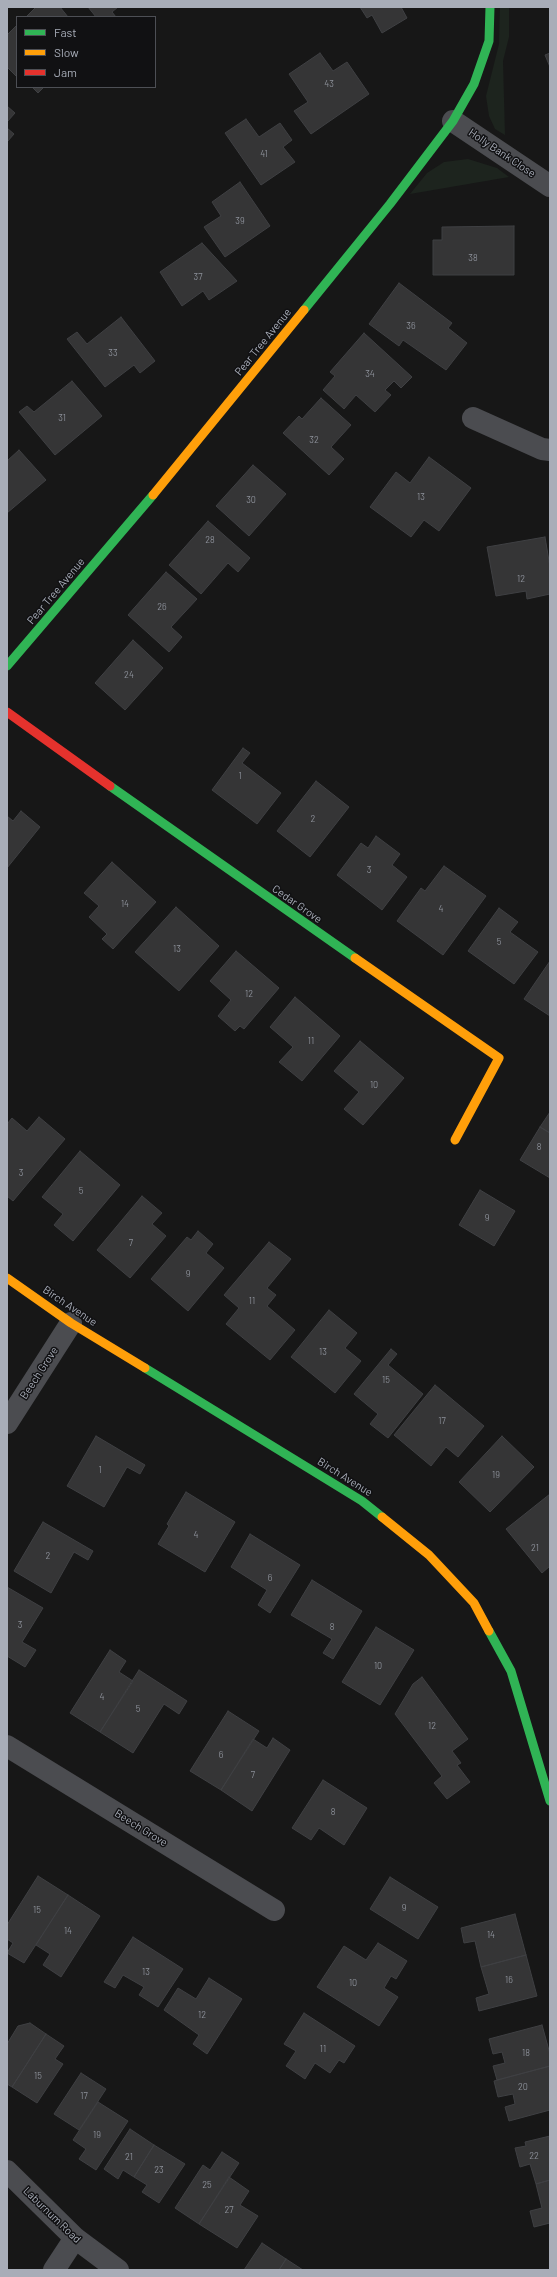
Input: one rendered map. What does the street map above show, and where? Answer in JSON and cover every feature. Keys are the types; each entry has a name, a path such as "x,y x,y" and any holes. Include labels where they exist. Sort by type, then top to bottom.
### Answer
{"street":[{"name":"Pear Tree Avenue","path":"7,666 194,447 384,210 453,121 474,84 489,41 490,7"},
{"name":"Holly Bank Close","path":"453,121 550,186"},
{"path":"473,418 542,449 550,450"},
{"name":"Cedar Grove","path":"7,712 168,828 499,1058 455,1140"},
{"name":"Birch Avenue","path":"7,1278 71,1323 362,1501 429,1555 474,1603 511,1671 550,1801"},
{"name":"Beech Grove","path":"7,1423 71,1323"},
{"name":"Beech Grove","path":"7,1746 274,1910"},
{"name":"Laburnum Road","path":"7,2171 75,2238 118,2270"},
{"path":"54,2270 75,2238"}],"shaded area":[{"path":"500,7 509,7 509,37 503,61 505,135 495,129 489,116 486,96 499,44"},
{"path":"468,159 497,168 509,177 410,194 427,173 444,162"}],"building":[{"path":"36,7 60,7 67,16 27,16"},
{"path":"88,7 118,7 112,12 115,16 95,16"},
{"path":"360,7 401,7 407,18 382,33 372,15 367,18"},
{"path":"16,26 16,76 7,67 7,35"},
{"path":"320,53 333,71 347,62 369,94 311,134 294,111 308,102 289,74"},
{"path":"550,53 550,67 545,55"},
{"path":"33,88 43,88 38,93"},
{"path":"7,106 15,113 7,122"},
{"path":"246,119 259,137 280,123 292,140 283,147 295,162 261,185 225,133"},
{"path":"7,128 14,134 7,142"},
{"path":"240,182 270,226 225,257 204,227 221,216 212,202"},
{"path":"514,226 514,275 433,275 433,240 442,240 442,227"},
{"path":"202,243 237,281 209,300 203,291 182,306 160,272"},
{"path":"399,283 452,323 448,328 467,343 446,370 403,340 399,346 369,324"},
{"path":"121,317 155,361 140,373 134,365 105,387 67,339 77,332 87,344"},
{"path":"364,333 412,377 401,388 394,381 385,390 391,395 375,412 356,395 344,409 323,390 335,376 330,372"},
{"path":"72,381 102,416 55,455 19,412 27,406 34,412"},
{"path":"321,398 351,425 331,447 344,459 329,475 283,433 299,416 302,419"},
{"path":"19,450 46,480 7,513 7,461"},
{"path":"429,457 471,488 439,531 424,520 411,537 370,507 396,472 410,483"},
{"path":"253,465 286,494 249,536 216,506"},
{"path":"208,521 250,558 238,572 228,563 201,594 169,565"},
{"path":"545,537 550,567 550,594 527,599 526,591 496,596 487,547"},
{"path":"166,572 197,599 171,627 182,637 169,652 128,615"},
{"path":"133,640 163,668 125,710 95,683"},
{"path":"243,748 250,753 242,763 281,793 257,824 212,790"},
{"path":"316,781 349,807 310,857 277,831"},
{"path":"21,811 40,827 7,868 7,816 13,821"},
{"path":"376,836 400,854 392,865 407,877 382,910 337,875 361,843 368,848"},
{"path":"112,862 156,902 113,949 102,939 107,934 89,917 99,906 84,893"},
{"path":"444,866 486,896 443,955 397,921 421,888 425,891"},
{"path":"176,907 219,946 179,991 135,952"},
{"path":"499,908 518,922 510,932 538,952 514,984 468,951"},
{"path":"236,951 279,988 244,1029 240,1026 235,1031 218,1016 231,1000 210,981"},
{"path":"550,961 550,1016 524,999"},
{"path":"295,997 340,1036 302,1081 279,1062 293,1047 270,1027"},
{"path":"360,1041 404,1078 363,1125 344,1109 359,1092 334,1071"},
{"path":"550,1112 550,1133 540,1127"},
{"path":"39,1117 65,1139 13,1201 7,1196 7,1124 12,1118 27,1131"},
{"path":"540,1127 550,1133 550,1178 520,1160"},
{"path":"80,1151 120,1185 73,1241 54,1225 63,1214 42,1197"},
{"path":"480,1190 515,1211 494,1246 459,1225"},
{"path":"142,1196 162,1213 152,1224 166,1236 130,1278 97,1250"},
{"path":"198,1231 213,1244 206,1253 224,1268 188,1311 151,1279 187,1237 191,1240"},
{"path":"269,1242 291,1259 267,1288 276,1295 267,1306 295,1330 270,1360 226,1324 239,1308 224,1295"},
{"path":"329,1310 357,1333 345,1348 361,1361 335,1393 291,1357"},
{"path":"391,1349 397,1354 388,1365 423,1394 388,1438 370,1424 378,1414 354,1394"},
{"path":"435,1385 484,1426 458,1457 446,1447 431,1466 394,1435"},
{"path":"96,1436 145,1465 140,1474 127,1467 104,1507 67,1486"},
{"path":"502,1436 534,1467 490,1512 459,1482"},
{"path":"186,1492 235,1522 205,1572 158,1544 169,1526 167,1524"},
{"path":"550,1494 550,1566 542,1573 506,1529"},
{"path":"43,1522 93,1551 88,1560 74,1552 51,1593 14,1571"},
{"path":"250,1534 300,1565 270,1613 258,1605 267,1590 231,1567"},
{"path":"312,1580 362,1611 333,1659 323,1653 332,1639 291,1615"},
{"path":"7,1587 43,1608 22,1642 36,1650 25,1667 7,1656"},
{"path":"376,1627 414,1650 380,1705 342,1682"},
{"path":"110,1650 126,1661 119,1672 133,1681 100,1732 70,1713"},
{"path":"139,1670 187,1701 179,1714 164,1704 133,1753 100,1732"},
{"path":"422,1677 468,1739 452,1751 461,1763 457,1765 470,1782 447,1799 434,1783 442,1776 395,1714 413,1684"},
{"path":"228,1711 259,1731 221,1790 190,1771"},
{"path":"273,1738 290,1750 252,1811 221,1790 253,1739 267,1748"},
{"path":"323,1780 367,1808 344,1845 319,1828 311,1840 292,1828"},
{"path":"38,1876 68,1895 24,1963 7,1953 13,1943 7,1939 7,1925"},
{"path":"390,1877 438,1907 418,1939 370,1909"},
{"path":"68,1895 100,1916 61,1977 43,1965 50,1954 36,1945"},
{"path":"515,1914 526,1955 481,1967 475,1941 464,1943 461,1928"},
{"path":"133,1937 183,1969 158,2007 139,1995 144,1987 123,1975 115,1988 104,1982"},
{"path":"378,1943 407,1961 396,1979 391,1976 384,1988 398,1997 379,2026 317,1987 344,1946 366,1960"},
{"path":"526,1955 537,1996 479,2011 476,1998 489,1994 481,1967"},
{"path":"209,1978 242,1999 207,2054 193,2044 199,2035 164,2010 178,1988 196,1999"},
{"path":"304,2013 355,2046 344,2063 339,2060 330,2073 315,2063 305,2079 286,2066 296,2051 284,2044"},
{"path":"30,2023 46,2034 12,2087 7,2084 7,2044 18,2026"},
{"path":"542,2025 550,2054 550,2066 497,2080 493,2066 505,2063 502,2052 493,2054 489,2039"},
{"path":"46,2034 64,2046 55,2059 63,2064 37,2103 12,2087"},
{"path":"550,2066 550,2110 509,2121 505,2107 515,2104 513,2094 498,2097 494,2081"},
{"path":"81,2073 106,2089 79,2130 54,2114"},
{"path":"98,2102 128,2121 96,2170 79,2159 86,2149 73,2140"},
{"path":"130,2129 154,2145 134,2177 123,2170 118,2179 104,2169"},
{"path":"550,2136 550,2180 536,2184 530,2164 520,2167 515,2148 526,2146 525,2142"},
{"path":"154,2145 185,2164 159,2203 142,2192 147,2185 134,2177"},
{"path":"222,2152 239,2163 199,2224 175,2208 203,2165 210,2170"},
{"path":"229,2177 249,2191 240,2205 258,2216 237,2248 199,2224"},
{"path":"550,2180 550,2223 534,2227 530,2211 542,2208 536,2184"},
{"path":"262,2243 286,2259 279,2270 244,2270"},
{"path":"286,2259 303,2270 279,2270"}],"traffic: fast":[{"path":"304,310 390,204 453,121 474,84 489,41 490,7"},
{"path":"7,666 153,495"},
{"path":"110,786 355,958"},
{"path":"145,1368 362,1501 382,1517"},
{"path":"489,1631 511,1671 550,1801"}],"traffic: slow":[{"path":"153,495 304,310"},
{"path":"355,958 499,1058 455,1140"},
{"path":"7,1278 71,1323 145,1368"},
{"path":"382,1517 429,1555 474,1603 489,1631"}],"traffic: jam":[{"path":"7,712 110,786"}]}
